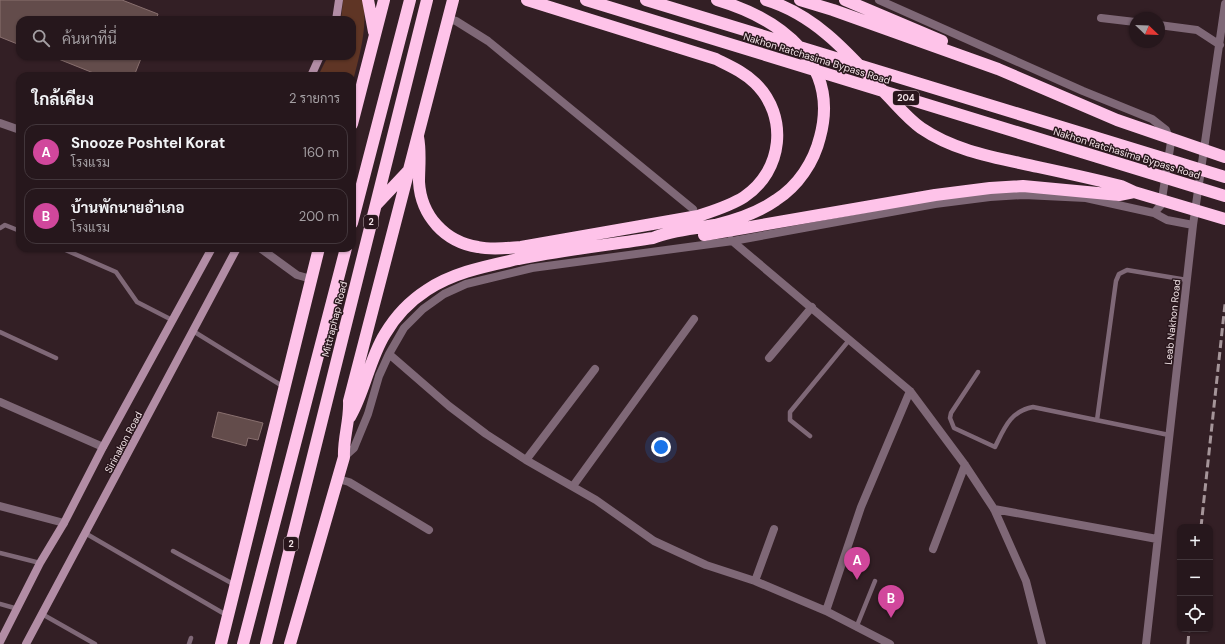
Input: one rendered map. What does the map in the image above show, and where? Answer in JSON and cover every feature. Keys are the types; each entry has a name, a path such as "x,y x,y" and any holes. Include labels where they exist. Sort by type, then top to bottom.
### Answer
{"highway":[{"path":"368,0 375,35"},
{"path":"356,109 384,0"},
{"name":"2","path":"356,208 410,0"},
{"name":"Mittraphap Road","path":"266,644 427,0"},
{"path":"350,418 349,402 453,0"},
{"path":"418,137 420,148 420,183 424,204 432,220 444,232 459,242 478,247 496,249 521,247 698,216 722,208 744,197 762,180 773,161 778,144 778,128 774,111 766,96 755,83 738,70 716,59 527,0"},
{"name":"Nakhon Ratchasima Bypass Road","path":"586,0 1225,196"},
{"name":"Nakhon Ratchasima Bypass Road","path":"646,0 1225,177"},
{"path":"290,644 344,457 344,444 350,418 357,405 371,363 385,334 403,310 426,290 475,269 541,255 653,238 662,234 717,224 756,212 777,200 794,186 810,164 817,148 823,127 824,107 821,84 814,65 802,50 779,29 755,15 717,0"},
{"path":"766,0 796,13 833,38 902,111 921,127 942,140 966,150 988,156 1121,186 1134,192 1225,219"},
{"path":"800,0 833,10 998,69 1077,104 1155,135 1225,157"},
{"path":"845,0 985,60 998,69"},
{"path":"375,206 410,169"},
{"path":"653,238 664,241 958,192 1023,186 1119,195 1134,192"},
{"path":"221,644 318,252"},
{"name":"Mittraphap Road","path":"243,644 345,252"}],"street":[{"path":"337,16 339,0"},
{"path":"879,0 1083,91 1152,119 1166,130 1171,142 1160,205 1154,213"},
{"name":"Leab Nakhon Road","path":"1146,644 1193,225 1225,4"},
{"path":"1101,18 1129,21"},
{"path":"448,19 456,21 488,41 694,207"},
{"path":"1165,26 1197,30 1220,45"},
{"path":"313,72 318,60"},
{"path":"0,123 16,129"},
{"path":"344,457 354,448 368,414 380,376 389,354 404,328 423,309 444,294 466,284 532,268 731,239 935,204 990,197 1024,195 1086,198 1154,213 1167,220 1193,225"},
{"path":"731,239 910,391 965,464 994,509 1026,581 1042,644"},
{"name":"Sirinakon Road","path":"0,642 40,563 64,523 103,447 210,252"},
{"name":"Sirinakon Road","path":"26,644 235,252"},
{"path":"265,252 297,275 311,279"},
{"path":"769,358 812,308"},
{"path":"573,486 694,319"},
{"path":"389,354 449,406 526,460 596,500 654,541 706,565 755,581 826,611 856,628 890,644"},
{"path":"526,460 596,369"},
{"path":"826,611 861,507 910,391"},
{"path":"0,402 103,447"},
{"path":"933,549 965,464"},
{"path":"338,479 349,482 429,530"},
{"path":"0,506 64,523"},
{"path":"994,509 1158,539"},
{"path":"755,581 774,529"}],"lane":[{"path":"0,228 5,225 16,229"},
{"path":"70,252 116,272 137,302 172,320"},
{"path":"1097,420 1116,280 1119,274 1127,270 1187,280"},
{"path":"192,331 285,387"},
{"path":"0,332 56,358"},
{"path":"810,436 790,420 790,412 850,339"},
{"path":"978,372 951,413 951,424 954,428 995,447 1009,420 1015,414 1027,408 1033,407 1169,435"},
{"path":"86,533 228,616"},
{"path":"174,551 235,585"},
{"path":"0,553 40,563"},
{"path":"856,628 875,581"},
{"path":"0,604 18,608"},
{"path":"42,614 94,644"},
{"path":"189,644 191,638"}],"shaded area":[{"path":"343,0 363,0 364,32 355,72 320,72 326,60 356,60 356,16 341,16"}],"building":[{"path":"0,0 122,0 158,14 157,16 16,16 16,43 0,37"},
{"path":"61,60 140,60 136,72 91,72"},
{"path":"218,412 263,423 258,440 248,438 246,446 212,437"}],"railway":[{"path":"1201,524 1225,304"},
{"path":"1188,644 1189,632"}],"place":[{"name":"Snooze Poshtel Korat","path":"857,580"},
{"name":"บ้านพักนายอำเภอ","path":"891,618"}]}
